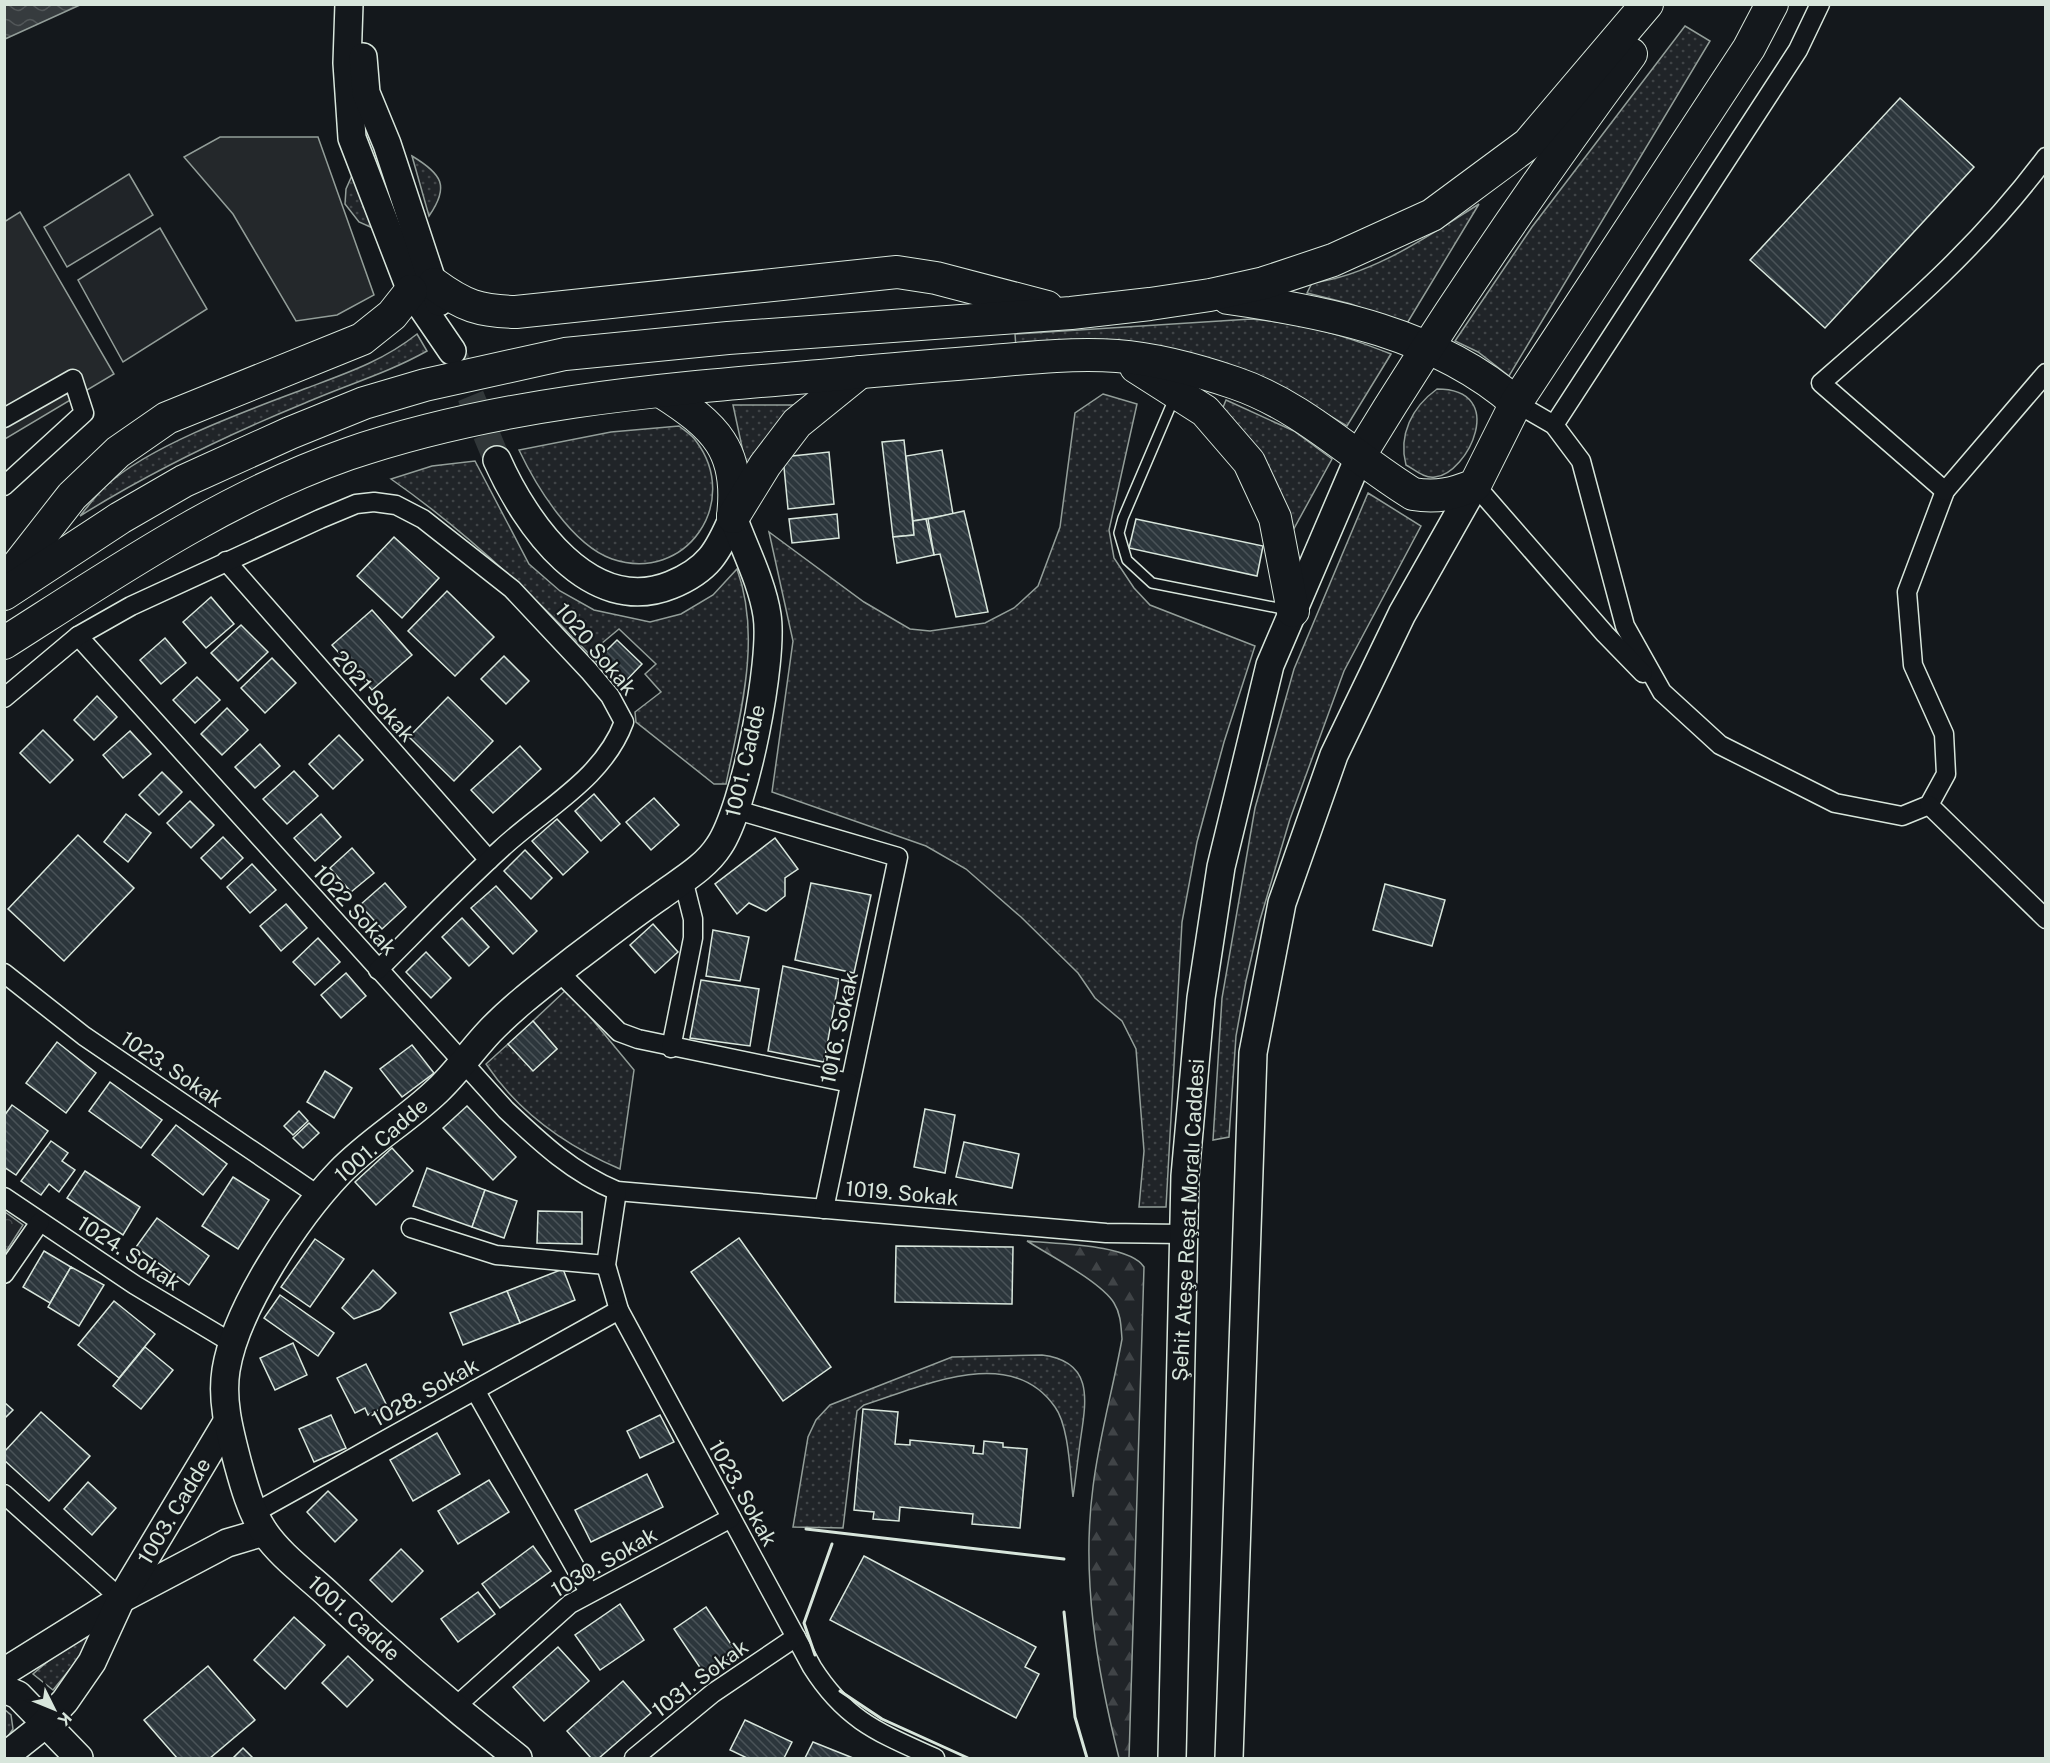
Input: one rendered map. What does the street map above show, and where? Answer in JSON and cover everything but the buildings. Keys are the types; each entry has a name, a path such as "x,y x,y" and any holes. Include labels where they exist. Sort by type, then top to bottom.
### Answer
{"highway":[{"path":"4,594 120,518 184,482 290,433 364,403 425,385 565,354 728,338 1071,313 1210,296 1333,260 1432,215 1528,144 1647,4"},
{"path":"1360,455 1424,348 1566,143 1668,4"},
{"path":"4,643 108,576 213,516 271,486 346,455 405,436 494,415 552,404 662,392 1020,359 1117,356 1160,363 1237,384 1283,404 1360,455 1413,495 1435,497 1474,485 1516,403 1749,48 1772,4"},
{"path":"4,583 72,496 118,453 167,418 362,339 423,288 485,311 516,312 897,272 936,278 1071,313"},
{"path":"1210,296 1311,310 1361,324 1452,360 1494,384 1516,403"},
{"path":"1117,356 1177,391 1205,411 1250,462 1275,518 1293,611"},
{"path":"733,517 765,465 797,423 860,372"},
{"path":"662,392 700,419 725,448 736,486 733,517"}],"main road":[{"path":"349,4 357,93 387,144 421,251 423,288"},
{"path":"357,93 363,60 365,4"},
{"name":"Şehit Ateşe Reşat Moralı Caddesi","path":"1172,1758 1185,1176 1201,998 1221,867 1270,665 1360,455"},
{"path":"497,460 512,494 538,532 582,571 601,584 624,591 660,590 699,572 714,556 733,517"},
{"path":"1229,1758 1253,1053 1282,903 1334,755 1402,614 1474,485"},
{"name":"1001. Cadde","path":"518,1758 381,1644 287,1557 259,1523 227,1422 225,1373 232,1343 273,1262 319,1196 371,1143 440,1089 461,1062 516,1005 683,879 711,857 721,844 737,810 749,762 763,678 768,619 764,601 733,517"},
{"name":"1003. Cadde","path":"4,1757 46,1722 65,1701 92,1662 121,1599 227,1422"},
{"path":"121,1599 227,1543 259,1523"},
{"name":"1003. Cadde","path":"4,1672 121,1599"},
{"path":"4,1689 18,1695 79,1758"}],"street":[{"path":"1554,425 1798,50 1820,4"},
{"path":"1945,491 1821,383 1932,287 2004,210 2046,157"},
{"path":"1474,485 1605,634 1662,692 1720,745 1835,803 1902,816 1929,805 1946,774 1944,734 1913,665 1907,592 1945,491 2046,373"},
{"path":"4,418 73,379 84,414 6,481"},
{"path":"1516,403 1554,425 1581,461 1625,626 1662,692"},
{"name":"1020 Sokak","path":"4,698 78,636 131,606 356,504 374,502 396,505 423,519 512,589 589,671 621,712 624,722 616,741 593,773 489,860 378,970"},
{"name":"2021 Sokak","path":"226,561 489,860"},
{"name":"1022 Sokak","path":"78,636 506,1110 577,1172 617,1191"},
{"path":"1929,805 2046,919"},
{"name":"1016. Sokak","path":"737,810 898,856 824,1209"},
{"path":"671,1048 693,938 693,919 683,879"},
{"path":"559,972 619,1032 671,1048 850,1083"},
{"name":"1023. Sokak","path":"4,973 84,1036 319,1196"},
{"name":"1019. Sokak","path":"617,1191 1106,1233 1183,1234"},
{"name":"1023. Sokak","path":"617,1191 606,1265 618,1310 821,1682 861,1723 934,1758"},
{"name":"1024. Sokak","path":"4,1197 135,1285 232,1343"},
{"path":"4,1274 40,1222"},
{"path":"411,1228 496,1255 606,1265"},
{"name":"1028. Sokak","path":"259,1523 475,1390 618,1310"},
{"path":"475,1390 589,1592"},
{"path":"4,1494 121,1599"},
{"name":"1030. Sokak","path":"455,1707 547,1623 589,1592 731,1518"},
{"name":"1031. Sokak","path":"634,1758 713,1693 796,1637"}],"lane":[{"path":"1177,391 1123,518 1119,533 1127,560 1152,583 1293,611"}],"green space":[{"path":"1685,26 1710,41 1509,376 1478,352 1455,341 1532,227"},
{"path":"412,156 430,169 440,182 441,189 436,206 429,216"},
{"path":"354,171 375,229 359,222 345,204 346,189"},
{"path":"129,174 153,215 67,267 44,227"},
{"path":"1479,204 1406,325 1351,304 1307,293 1312,283 1335,279 1378,263 1420,241"},
{"path":"160,228 207,309 123,362 78,280"},
{"path":"1251,319 1322,331 1391,354 1347,426 1310,404 1016,348 1015,334"},
{"path":"417,334 427,351 397,366 276,415 219,441 162,469 80,516 107,485 126,470 174,442 230,417 364,366 391,352"},
{"path":"1437,389 1459,393 1472,402 1477,416 1475,432 1469,448 1459,462 1448,472 1428,477 1406,465 1404,443 1409,422 1414,413 1420,404"},
{"path":"1103,394 1137,404 1109,530 1114,558 1134,588 1150,605 1255,646 1224,742 1197,842 1182,922 1166,1207 1139,1207 1144,1151 1136,1049 1122,1021 1095,998 1078,973 1021,917 966,869 926,846 772,792 793,641 769,532 864,602 910,629 930,631 985,623 1014,608 1038,586 1060,527 1075,413"},
{"path":"1226,400 1294,431 1332,459 1291,534 1222,410"},
{"path":"733,405 798,405 748,475"},
{"path":"679,426 694,439 709,465 713,489 709,512 699,532 683,549 663,560 639,564 612,559 597,552 569,528 545,497 519,450 611,432"},
{"path":"475,461 529,564 560,591 594,610 650,622 681,614 713,595 737,569 748,622 748,649 742,704 726,784 714,784 636,722 635,712 661,692 645,674 656,664 619,629 589,654 543,607 470,540 391,479 432,466"},
{"path":"1368,493 1421,526 1344,671 1290,819 1260,920 1246,981 1236,1036 1229,1137 1213,1140 1222,998 1255,808 1294,669"},
{"path":"567,989 634,1070 620,1169 581,1150 545,1126 513,1098 486,1064 508,1044 533,1070 557,1049 533,1021"},
{"path":"5,1212 23,1225 5,1253"},
{"path":"1027,1241 1108,1249 1136,1259 1144,1267 1129,1758 1119,1758 1104,1692 1093,1624 1089,1555 1093,1487 1122,1339 1120,1321 1114,1303 1098,1286"},
{"path":"1042,1355 1070,1365 1078,1373 1082,1383 1084,1408 1073,1497 1066,1437 1060,1415 1055,1407 1036,1388 1015,1377 990,1373 964,1375 864,1405 857,1411 843,1528 793,1527 808,1437 816,1420 830,1405 952,1357"},
{"path":"81,1633 92,1642 53,1690 33,1674"},
{"path":"4,1709 11,1715 13,1729 4,1742"}],"shaded area":[{"path":"220,137 318,137 374,295 337,315 296,321 233,214 184,157"},
{"path":"20,212 114,374 5,439 4,222"}],"water":[{"path":"5,4 80,4 80,5 5,39"}],"tunnel":[{"path":"455,358 497,460"}],"wall":[{"path":"806,1529 1064,1559"},
{"path":"815,1655 804,1623 832,1544"},
{"path":"1064,1612 1075,1717 1087,1758"},
{"path":"840,1691 882,1719 968,1758"}]}
